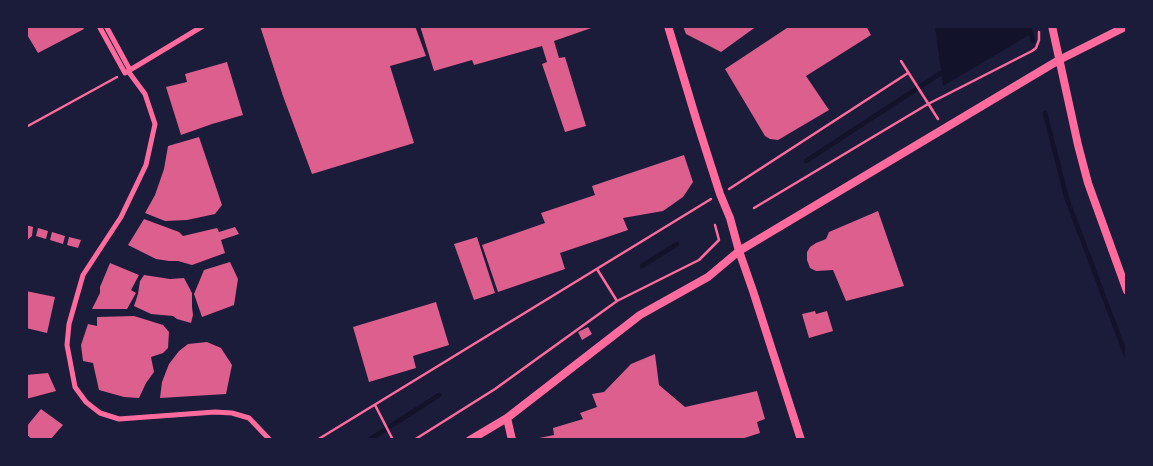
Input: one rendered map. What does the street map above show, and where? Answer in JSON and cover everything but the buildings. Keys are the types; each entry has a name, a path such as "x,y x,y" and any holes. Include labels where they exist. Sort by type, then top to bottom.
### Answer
{"street":[{"path":"99,26 145,94 155,124 146,165 121,217 82,276 69,324 67,345 75,387 86,402 100,412 119,419 216,412 232,413 249,418 270,440"},
{"path":"106,26 128,71"},
{"path":"128,71 203,26"},
{"path":"668,26 720,194 730,218 801,440"},
{"path":"1052,26 1088,183 1127,291"},
{"path":"470,440 507,418 640,315 708,277 739,251 1059,60 1127,26"},
{"path":"507,418 512,440"}],"path":[{"path":"754,208 928,104 1032,51 1036,48 1039,40 1039,32"},
{"path":"901,61 944,128"},
{"path":"26,127 128,71"},
{"path":"317,440 720,194 908,73"},
{"path":"414,440 495,389 616,301 699,260 719,240 715,224"},
{"path":"597,269 616,301"},
{"path":"375,405 394,440"}],"shaded area":[{"path":"935,26 1029,26 1031,34 943,86"}],"waterway":[{"path":"1029,26 1033,41"},
{"path":"806,161 941,73"},
{"path":"1045,113 1067,199 1127,358"},
{"path":"642,266 677,244"},
{"path":"369,440 439,395"}]}
